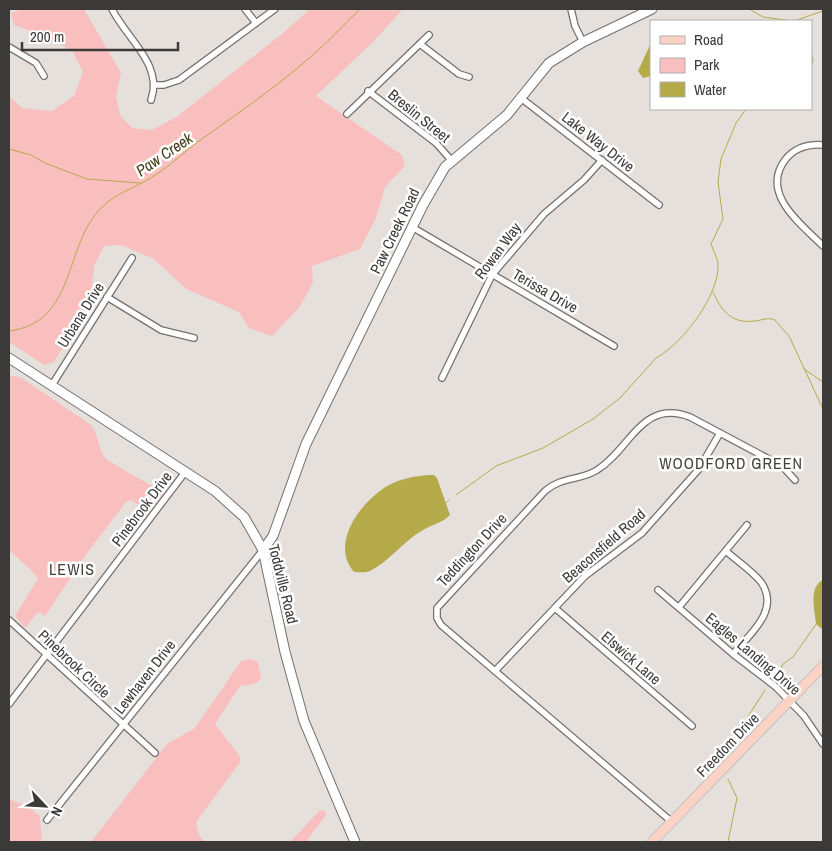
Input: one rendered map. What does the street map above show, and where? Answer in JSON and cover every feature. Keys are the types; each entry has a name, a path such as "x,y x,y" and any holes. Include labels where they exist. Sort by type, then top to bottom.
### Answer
{"main road":[{"name":"Freedom Drive","path":"652,842 823,666"}],"street":[{"path":"112,9 150,65 155,85 150,100"},
{"path":"246,9 256,23"},
{"path":"155,85 164,85 179,80 275,9"},
{"path":"571,9 575,26 582,42"},
{"name":"Paw Creek Road","path":"263,550 273,536 306,444 435,181 452,161 497,125 549,63 582,42 652,9"},
{"path":"347,114 368,91 429,35"},
{"path":"420,44 459,74 469,77"},
{"path":"9,47 36,63 44,76"},
{"name":"Breslin Street","path":"368,91 436,143 452,161"},
{"name":"Lake Way Drive","path":"521,98 659,205"},
{"path":"823,146 808,146 791,154 779,172 777,186 784,206 823,246"},
{"name":"Rowan Way","path":"442,378 492,275 544,214 584,180 602,160"},
{"name":"Terissa Drive","path":"412,228 614,346"},
{"name":"Urbana Drive","path":"52,386 132,258"},
{"path":"107,297 161,330 194,338"},
{"name":"Toddville Road","path":"9,358 186,472 235,507 252,528 263,550 285,652 304,722 355,842"},
{"name":"Teddington Drive","path":"672,822 441,625 437,618 437,608 551,485 562,480 596,471 641,425 658,415 669,413 684,415 782,466 795,480"},
{"name":"Beaconsfield Road","path":"495,672 592,570 625,548 642,533 699,469 720,433"},
{"name":"Pinebrook Drive","path":"9,704 186,472"},
{"path":"679,608 747,525"},
{"name":"Lewhaven Drive","path":"47,820 263,550"},
{"path":"726,551 761,583 768,604 761,623 733,654"},
{"name":"Eagles Landing Drive","path":"658,590 733,654 767,679 804,716 823,744"},
{"name":"Elswick Lane","path":"555,608 692,726"},
{"name":"Pinebrook Circle","path":"9,620 123,726 155,753"}],"green space":[{"path":"24,9 84,9 121,73 116,97 121,117 133,128 152,130 178,116 283,33 310,9 403,9 374,41 316,96 402,155 405,166 385,187 376,218 360,249 312,266 313,283 299,308 272,336 249,328 239,312 186,289 154,259 121,245 104,246 94,266 90,305 54,362 44,365 9,342 9,96 22,108 52,111 74,96 83,72 73,52 52,39 14,25 11,13"},
{"path":"11,376 20,377 90,424 107,460 164,493 149,512 131,500 126,502 87,553 45,616 38,612 25,628 15,616 38,579 9,549 9,378"},
{"path":"251,659 258,662 261,679 255,684 240,686 215,724 239,755 241,761 196,822 199,835 205,842 91,842 167,744 195,728 241,661"},
{"path":"9,799 27,806 40,816 42,842 9,842"},
{"path":"320,810 325,811 326,815 306,842 290,842"}],"water":[{"path":"650,45 650,76 643,78 638,71"},
{"path":"434,475 437,478 450,515 416,535 377,567 368,572 354,572 347,561 346,538 357,515 365,504 394,482"},
{"path":"823,580 822,629 816,624 814,593 818,583"}],"waterway":[{"name":"Paw Creek","path":"9,331 31,325 47,314 58,298 90,223 102,207 115,197 157,174 256,100 310,57 360,9"},
{"path":"749,9 763,17 786,20"},
{"path":"797,20 823,11"},
{"path":"812,56 812,64"},
{"path":"456,495 496,466 543,448 593,419 620,398 656,358 677,341 698,317 713,289 717,276 718,263 711,244 723,219 718,182 721,159 736,123 745,110"},
{"path":"9,149 31,155 45,163 87,179 140,183"},
{"path":"713,292 724,311 740,321 775,320 789,336 823,409"},
{"path":"804,369 823,382"},
{"path":"445,504 449,500"},
{"path":"776,677 783,664 793,657 817,623"},
{"path":"726,754 765,690"},
{"path":"728,779 737,798 728,842"}],"district":[{"name":"WOODFORD GREEN","path":"731,463"},
{"name":"LEWIS","path":"72,569"}]}
